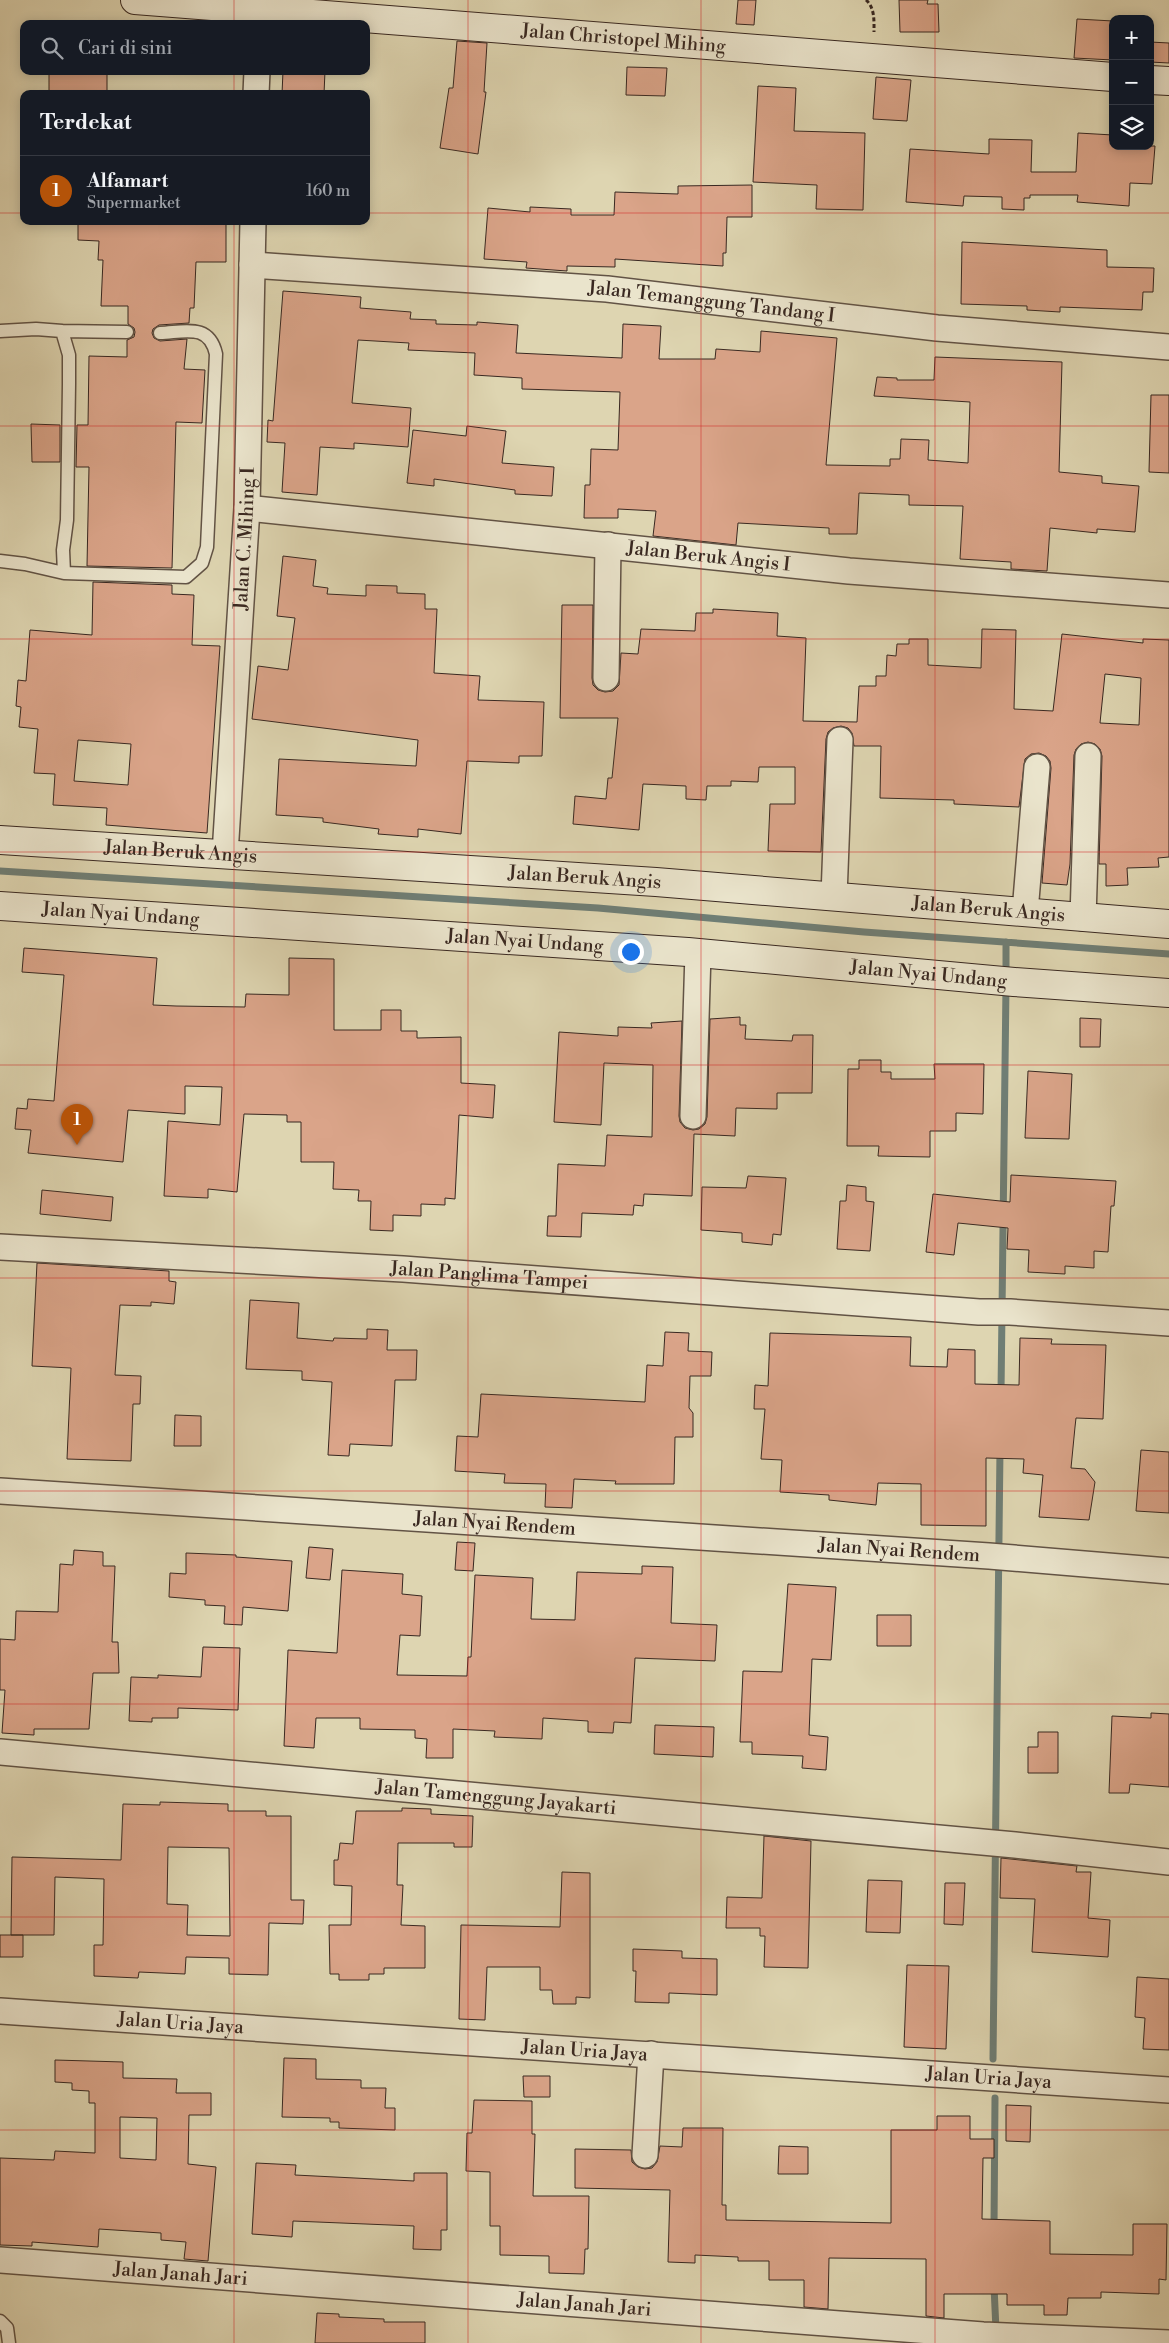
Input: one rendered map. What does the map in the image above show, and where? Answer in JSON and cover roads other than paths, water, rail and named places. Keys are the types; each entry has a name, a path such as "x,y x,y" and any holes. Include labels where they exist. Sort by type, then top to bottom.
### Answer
{"street":[{"name":"Jalan Christopel Mihing","path":"135,0 258,17 303,20"},
{"name":"Jalan Christopel Mihing","path":"370,24 872,58 1109,77"},
{"path":"256,90 257,75"},
{"path":"1154,80 1169,81"},
{"name":"Jalan C. Mihing I","path":"225,854 247,508 253,225"},
{"name":"Jalan Temanggung Tandang I","path":"252,265 607,289 937,328 1169,347"},
{"name":"Jalan Beruk Angis I","path":"247,508 849,571 1169,595"},
{"path":"606,678 608,546"},
{"path":"834,896 840,740"},
{"path":"1083,918 1088,756"},
{"path":"1025,912 1037,767"},
{"name":"Jalan Beruk Angis","path":"0,840 656,882 1169,924"},
{"name":"Jalan Nyai Undang","path":"0,906 698,953 1001,981 1169,993"},
{"path":"693,1116 698,953"},
{"name":"Jalan Panglima Tampei","path":"0,1247 403,1269 979,1312 1010,1312 1169,1323"},
{"name":"Jalan Nyai Rendem","path":"0,1491 1001,1556 1169,1571"},
{"name":"Jalan Tamenggung Jayakarti","path":"0,1752 1015,1845 1169,1862"},
{"name":"Jalan Uria Jaya","path":"0,2011 1169,2090"},
{"path":"645,2155 651,2054"},
{"name":"Jalan Janah Jari","path":"0,2260 983,2335 1169,2343"}],"lane":[{"path":"0,331 127,332"},
{"path":"62,331 69,355 67,520 63,550 64,573"},
{"path":"0,561 25,564 64,573 186,577 202,563 206,548 216,354 213,342 206,334 189,332 160,333"},
{"path":"0,2321 7,2328 9,2343"}],"waterway":[{"path":"0,871 598,908 864,932 1169,954"},
{"path":"1006,942 1006,976"},
{"path":"1001,1393 1006,986"},
{"path":"993,2059 1000,1449"},
{"path":"994,2228 995,2098"},
{"path":"994,2286 996,2330"}],"place":[{"name":"Alfamart","path":"77,1145"}]}
